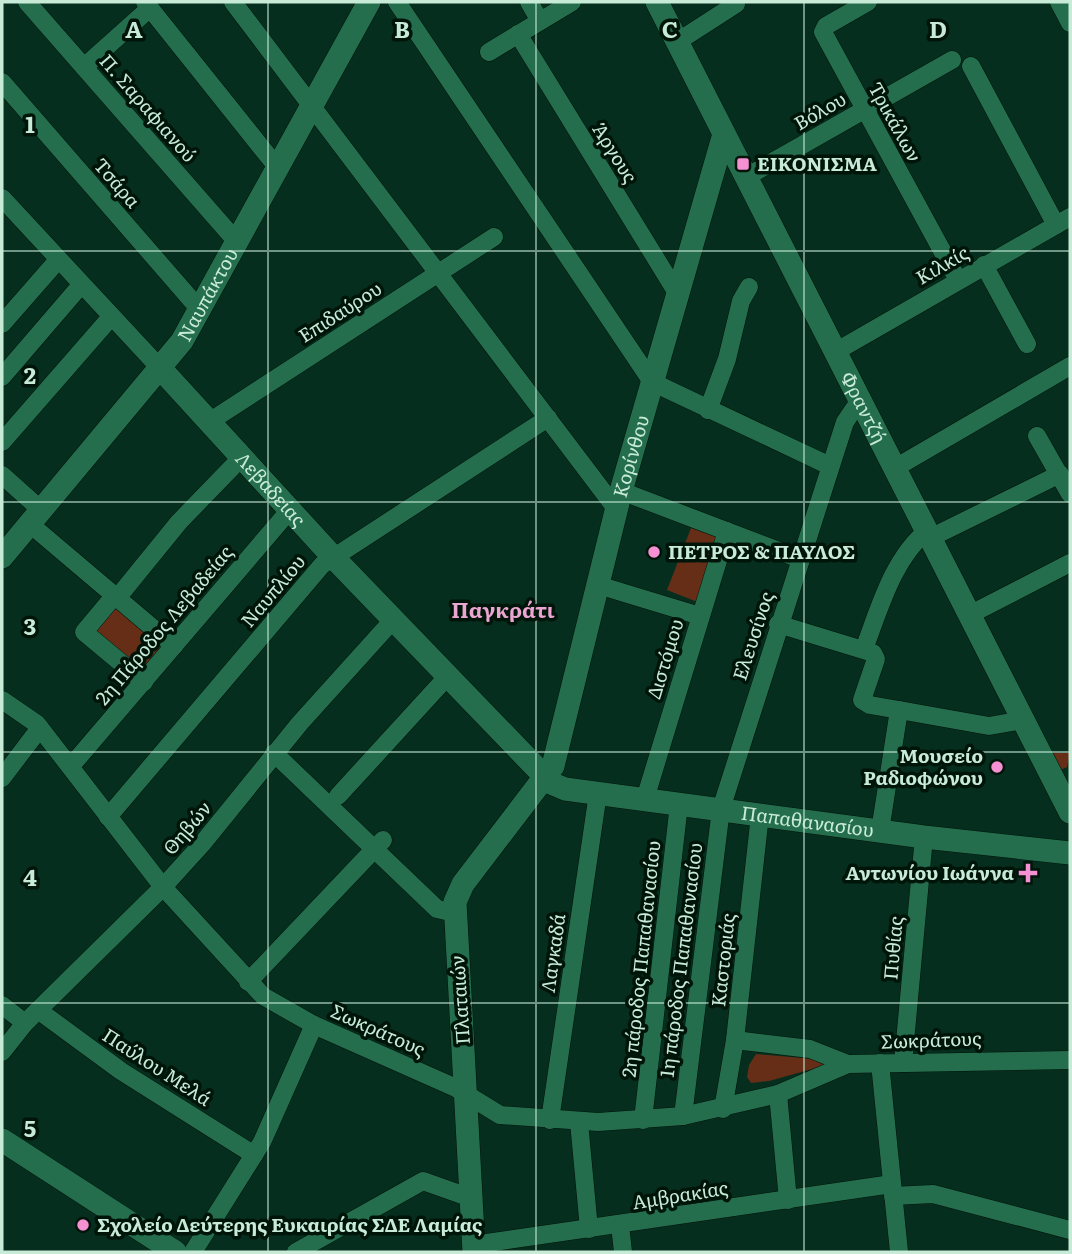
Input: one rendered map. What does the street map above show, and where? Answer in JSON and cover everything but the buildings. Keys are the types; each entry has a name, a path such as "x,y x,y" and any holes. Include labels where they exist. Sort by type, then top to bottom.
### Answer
{"main road":[{"name":"Ναυπάκτου","path":"2,557 160,368 201,311 310,106 369,2"},
{"name":"Φραντζή","path":"657,2 1023,720 1061,775 1070,812"},
{"name":"Κορίνθου","path":"545,779 555,760 619,500 724,134"},
{"name":"Λεβαδείας","path":"160,368 332,557 545,779"},
{"name":"Παπαθανασίου","path":"545,779 562,788 924,837 1070,853"},
{"name":"Πλαταιών","path":"474,1249 454,913 456,898 463,884 545,779"},
{"path":"2,1140 175,1252"}],"street":[{"name":"Π. Σαραφιανού","path":"27,2 237,242"},
{"path":"233,2 548,418 619,500 727,531 800,559"},
{"path":"397,2 652,382 831,466"},
{"path":"529,2 540,21"},
{"path":"489,52 572,2"},
{"name":"Τρικάλων","path":"868,2 826,26 823,32 958,279"},
{"path":"1059,2 1070,23"},
{"path":"677,42 736,4"},
{"path":"85,67 148,5 277,167"},
{"name":"Άργους","path":"518,34 677,293"},
{"name":"Βόλου","path":"746,177 952,60"},
{"path":"971,66 1063,221"},
{"name":"Τσάρα","path":"2,82 201,311"},
{"name":"Λεβαδείας","path":"4,206 160,368"},
{"name":"Κιλκίς","path":"835,352 1063,221"},
{"name":"Επιδαύρου","path":"209,422 494,237"},
{"path":"2,324 58,260"},
{"path":"984,265 1027,344"},
{"path":"2,377 81,285"},
{"path":"708,410 727,359 741,301 749,287"},
{"path":"2,442 111,317"},
{"path":"895,468 1070,366"},
{"name":"Ελευσίνος","path":"721,809 778,624 831,466 848,416 860,400"},
{"name":"Ναυπλίου","path":"108,817 316,571 332,557 548,418"},
{"path":"1037,436 1070,494"},
{"path":"144,681 83,632 178,522 241,458"},
{"path":"864,649 901,564 917,539 1060,474"},
{"path":"2,475 36,517 116,596 174,646"},
{"name":"2η Πάροδος Λεβαδείας","path":"71,766 289,511"},
{"name":"Διστόμου","path":"646,799 727,531"},
{"path":"969,615 1070,564"},
{"path":"598,585 700,616"},
{"name":"Θηβών","path":"2,1052 25,1023 163,887 202,844 274,753 393,620"},
{"path":"778,624 864,649 877,657 862,700 870,705 989,726 1023,720"},
{"path":"338,796 447,677"},
{"name":"Σωκράτους","path":"2,700 40,727 163,887 248,982 270,1001 314,1025 466,1094 500,1115 579,1122 643,1120 723,1109 778,1094 848,1064 1070,1060"},
{"path":"880,831 900,710"},
{"path":"2,778 40,727"},
{"path":"274,753 379,845 437,909 454,913"},
{"name":"Λαγκαδά","path":"550,1120 598,793"},
{"name":"2η πάροδος Παπαθανασίου","path":"643,1120 679,804"},
{"name":"1η πάροδος Παπαθανασίου","path":"683,1116 721,809"},
{"name":"Καστοριάς","path":"723,1109 735,1040 760,815"},
{"name":"Πυθίας","path":"903,1063 924,837"},
{"path":"248,982 379,845"},
{"path":"2,1005 25,1023"},
{"name":"Παύλου Μελά","path":"38,1010 121,1071 254,1155"},
{"path":"193,1252 254,1155 314,1025"},
{"path":"735,1040 810,1049 848,1064"},
{"path":"880,1063 899,1252"},
{"path":"778,1094 788,1200"},
{"path":"579,1122 589,1229"},
{"path":"296,1252 423,1181 471,1198"},
{"name":"Αμβρακίας","path":"474,1249 788,1200 892,1190 929,1193 1070,1230"},
{"path":"620,1225 623,1252"}],"shaded area":[{"path":"691,528 721,539 700,603 667,590"},
{"path":"114,604 163,646 142,671 92,631"},
{"path":"1046,753 1070,753 1067,767 1058,771"},
{"path":"756,1054 814,1059 824,1063 823,1066 769,1081 751,1083 747,1077 749,1065"}],"place":[{"name":"ΕΙΚΟΝΙΣΜΑ","path":"743,164"},
{"name":"ΠΕΤΡΟΣ & ΠΑΥΛΟΣ","path":"654,552"},
{"name":"Μουσείο Ραδιοφώνου","path":"997,767"},
{"name":"Αντωνίου Ιωάννα","path":"1028,873"},
{"name":"Σχολείο Δεύτερης Ευκαιρίας ΣΔΕ Λαμίας","path":"83,1225"}],"district":[{"name":"Παγκράτι","path":"503,611"}]}
